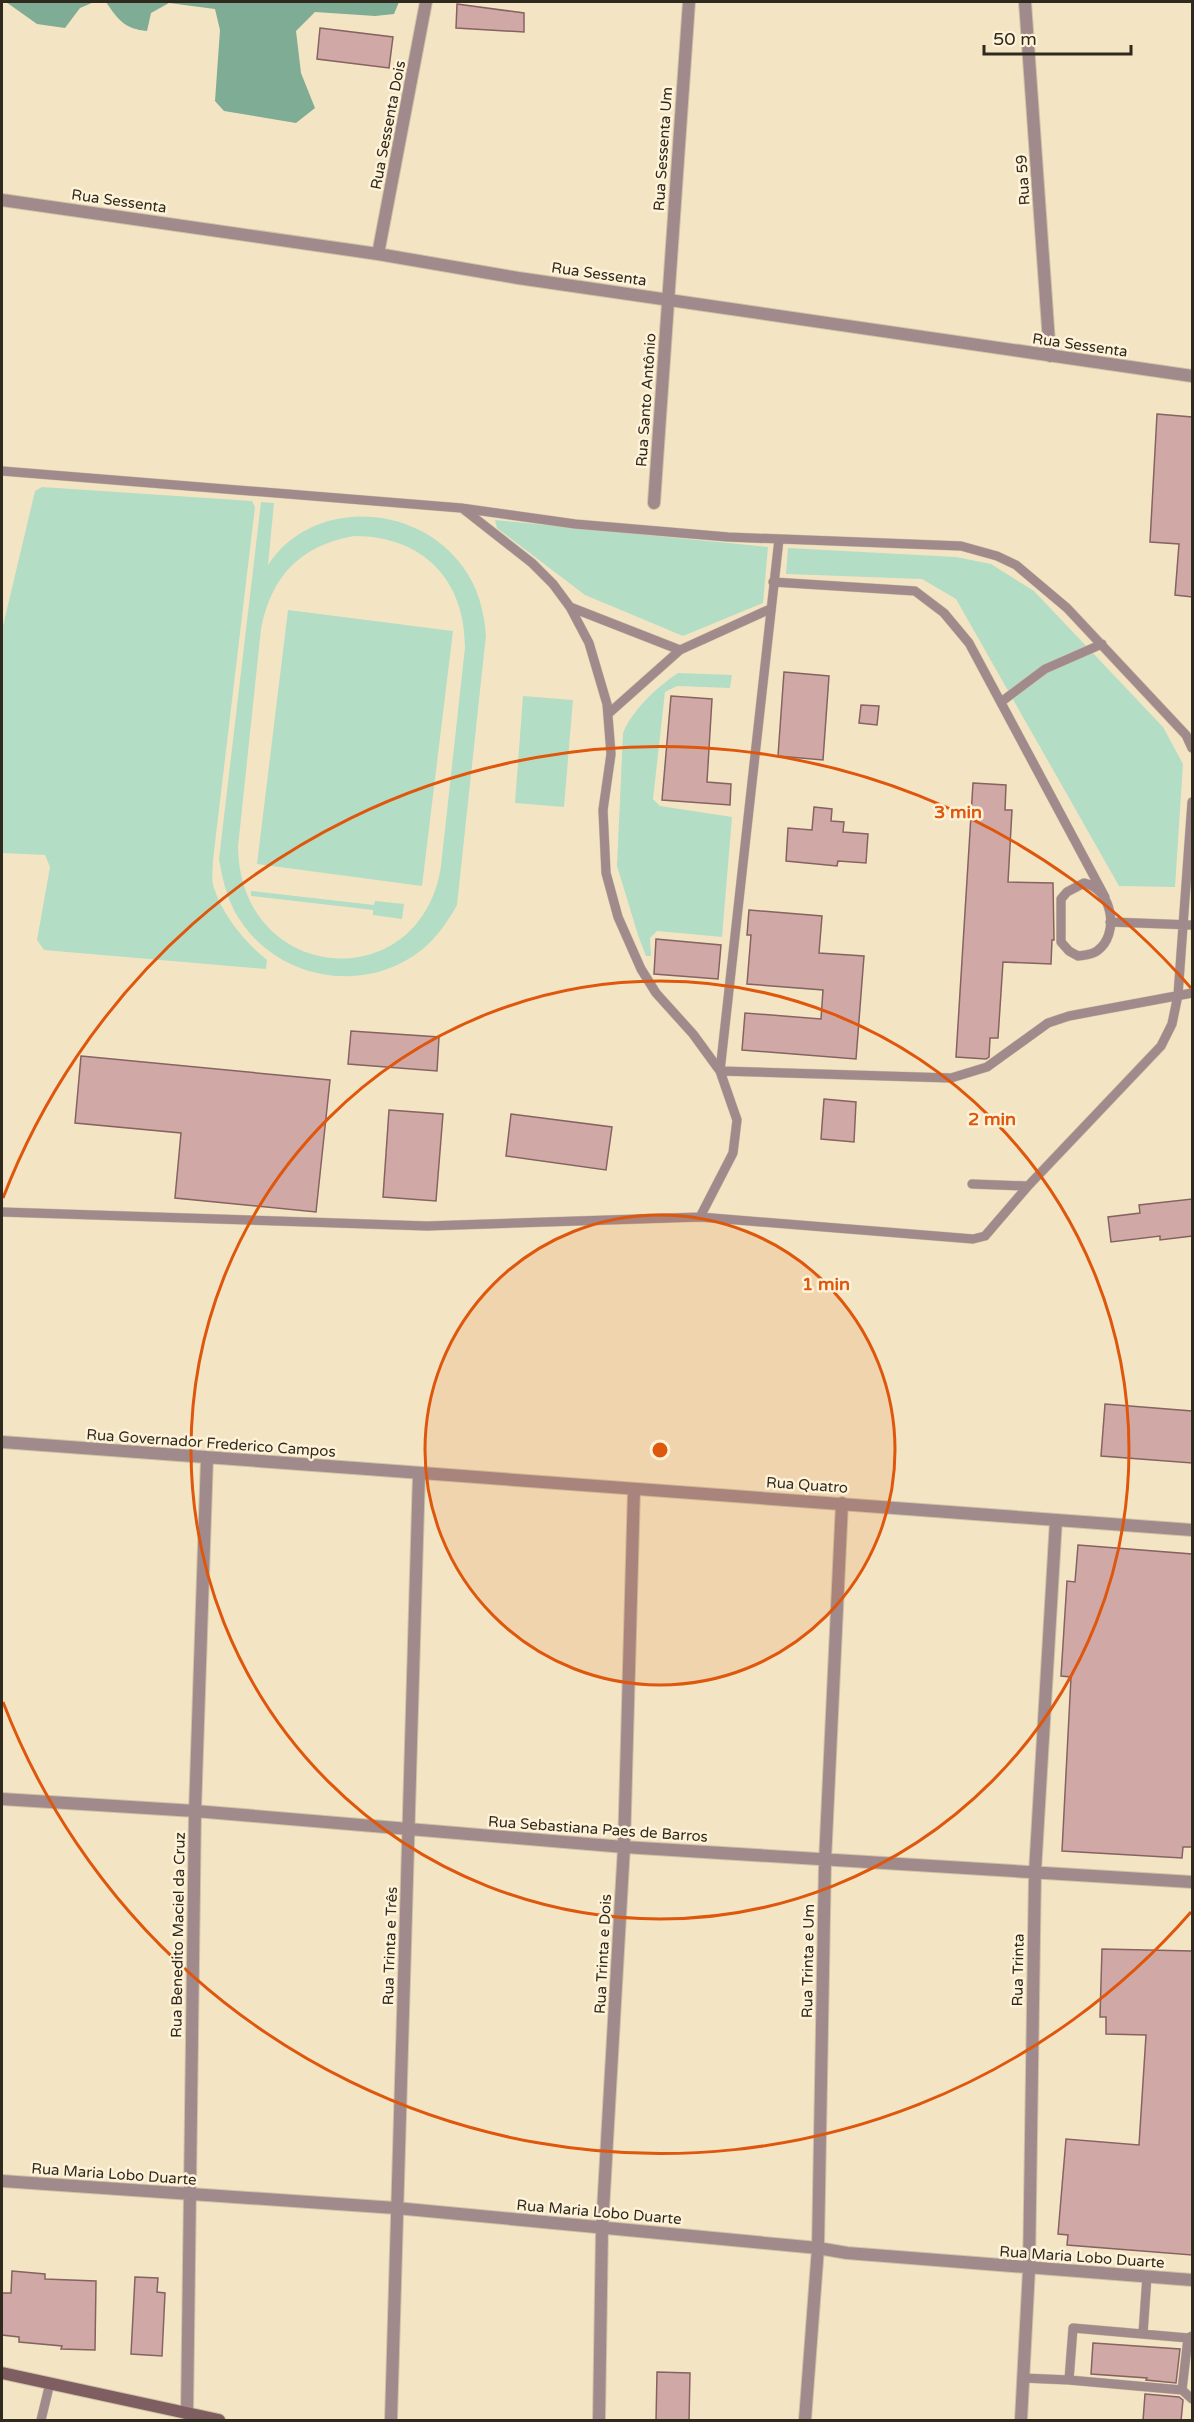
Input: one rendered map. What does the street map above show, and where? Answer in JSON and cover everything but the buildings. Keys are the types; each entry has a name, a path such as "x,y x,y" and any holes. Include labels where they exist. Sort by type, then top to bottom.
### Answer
{"street":[{"name":"Rua Sessenta Dois","path":"378,254 426,2"},
{"name":"Rua Sessenta Um","path":"667,299 689,2"},
{"name":"Rua 59","path":"1025,2 1050,357"},
{"name":"Rua Sessenta","path":"2,200 378,254 518,278 1050,357 1192,376"},
{"name":"Rua Santo Antônio","path":"654,503 667,299"},
{"name":"Rua Governador Frederico Campos","path":"2,1442 419,1473"},
{"name":"Rua Benedito Maciel da Cruz","path":"187,2414 188,2194 195,1811 207,1458"},
{"name":"Rua Quatro","path":"419,1473 1192,1530"},
{"name":"Rua Trinta e Três","path":"391,2421 419,1473"},
{"name":"Rua Trinta e Dois","path":"599,2421 602,2228 624,1847 634,1489"},
{"name":"Rua Trinta e Um","path":"805,2421 818,2248 825,1861 842,1503"},
{"name":"Rua Trinta","path":"1021,2421 1029,2268 1035,1872 1056,1520"},
{"name":"Rua Sebastiana Paes de Barros","path":"2,1799 195,1811 624,1847 1192,1882"},
{"name":"Rua Maria Lobo Duarte","path":"2,2181 396,2208 818,2248 847,2253 1192,2280"},
{"path":"2,2373 219,2421"}],"lane":[{"path":"2,471 461,508 575,524 779,539 961,546 997,556 1016,565 1050,593 1102,644 1186,735 1192,748"},
{"path":"461,508 532,563 553,584 570,607 589,642 607,704 611,754 603,810 606,873 618,917 641,969 656,993 693,1034 720,1071 738,1120 733,1153 700,1217"},
{"path":"720,1071 779,539"},
{"path":"773,582 915,591 944,613 969,644 1001,702 1105,897 1109,906 1110,922 1107,936 1096,952 1078,956 1069,951 1061,942 1061,899 1066,892 1084,883 1091,884 1105,897"},
{"path":"570,607 680,650"},
{"path":"608,714 680,650 770,609"},
{"path":"1001,702 1045,669 1102,644"},
{"path":"2,1212 427,1226 700,1217 973,1239 985,1236 1028,1186 1161,1046 1172,1024 1188,925 1192,802"},
{"path":"1110,922 1188,925"},
{"path":"720,1071 951,1078 987,1067 1048,1023 1069,1016 1192,993"},
{"path":"972,1184 1028,1186"},
{"path":"1143,2334 1147,2276"},
{"path":"1069,2380 1073,2328 1190,2337 1182,2390"},
{"path":"1023,2378 1182,2390 1192,2399"},
{"path":"41,2421 50,2384"}],"green space":[{"path":"6,2 94,2 80,8 65,28 37,24"},
{"path":"106,2 399,2 394,14 375,16 315,12 296,31 301,73 315,108 296,123 224,111 215,101 220,30 215,9 169,3 151,13 147,31 128,26 114,14"},
{"path":"42,487 252,501 255,507 212,878 223,909 243,937 267,960 266,969 44,950 37,940 50,867 45,855 2,853 2,630 35,491"},
{"path":"261,502 274,503 268,565 287,543 311,528 337,519 365,516 393,520 420,530 444,546 463,567 473,583 482,608 486,635 457,905 434,938 424,948 400,964 374,973 348,976 321,974 295,966 272,953 251,935 229,899 219,859","holes":["354,536 378,538 400,544 419,553 435,566 448,582 457,601 463,623 465,647 441,866 427,909 401,939 369,955 333,958 298,949 268,927 246,893 238,847 261,629 272,593 291,566 304,555 335,540"]},
{"path":"495,520 768,547 763,603 683,636 585,595 497,528"},
{"path":"788,548 956,557 991,564 1034,591 1163,727 1183,764 1175,887 1119,886 956,599 922,579 786,574"},
{"path":"288,610 453,631 422,886 257,864"},
{"path":"678,673 732,675 730,688 677,686 665,692 653,799 660,806 732,817 722,937 657,931 650,938 651,956 646,956 617,866 623,733 633,715 646,699"},
{"path":"523,696 573,700 564,807 515,803"},
{"path":"251,891 374,905 375,901 404,904 402,919 373,915 373,910 251,896"}]}
